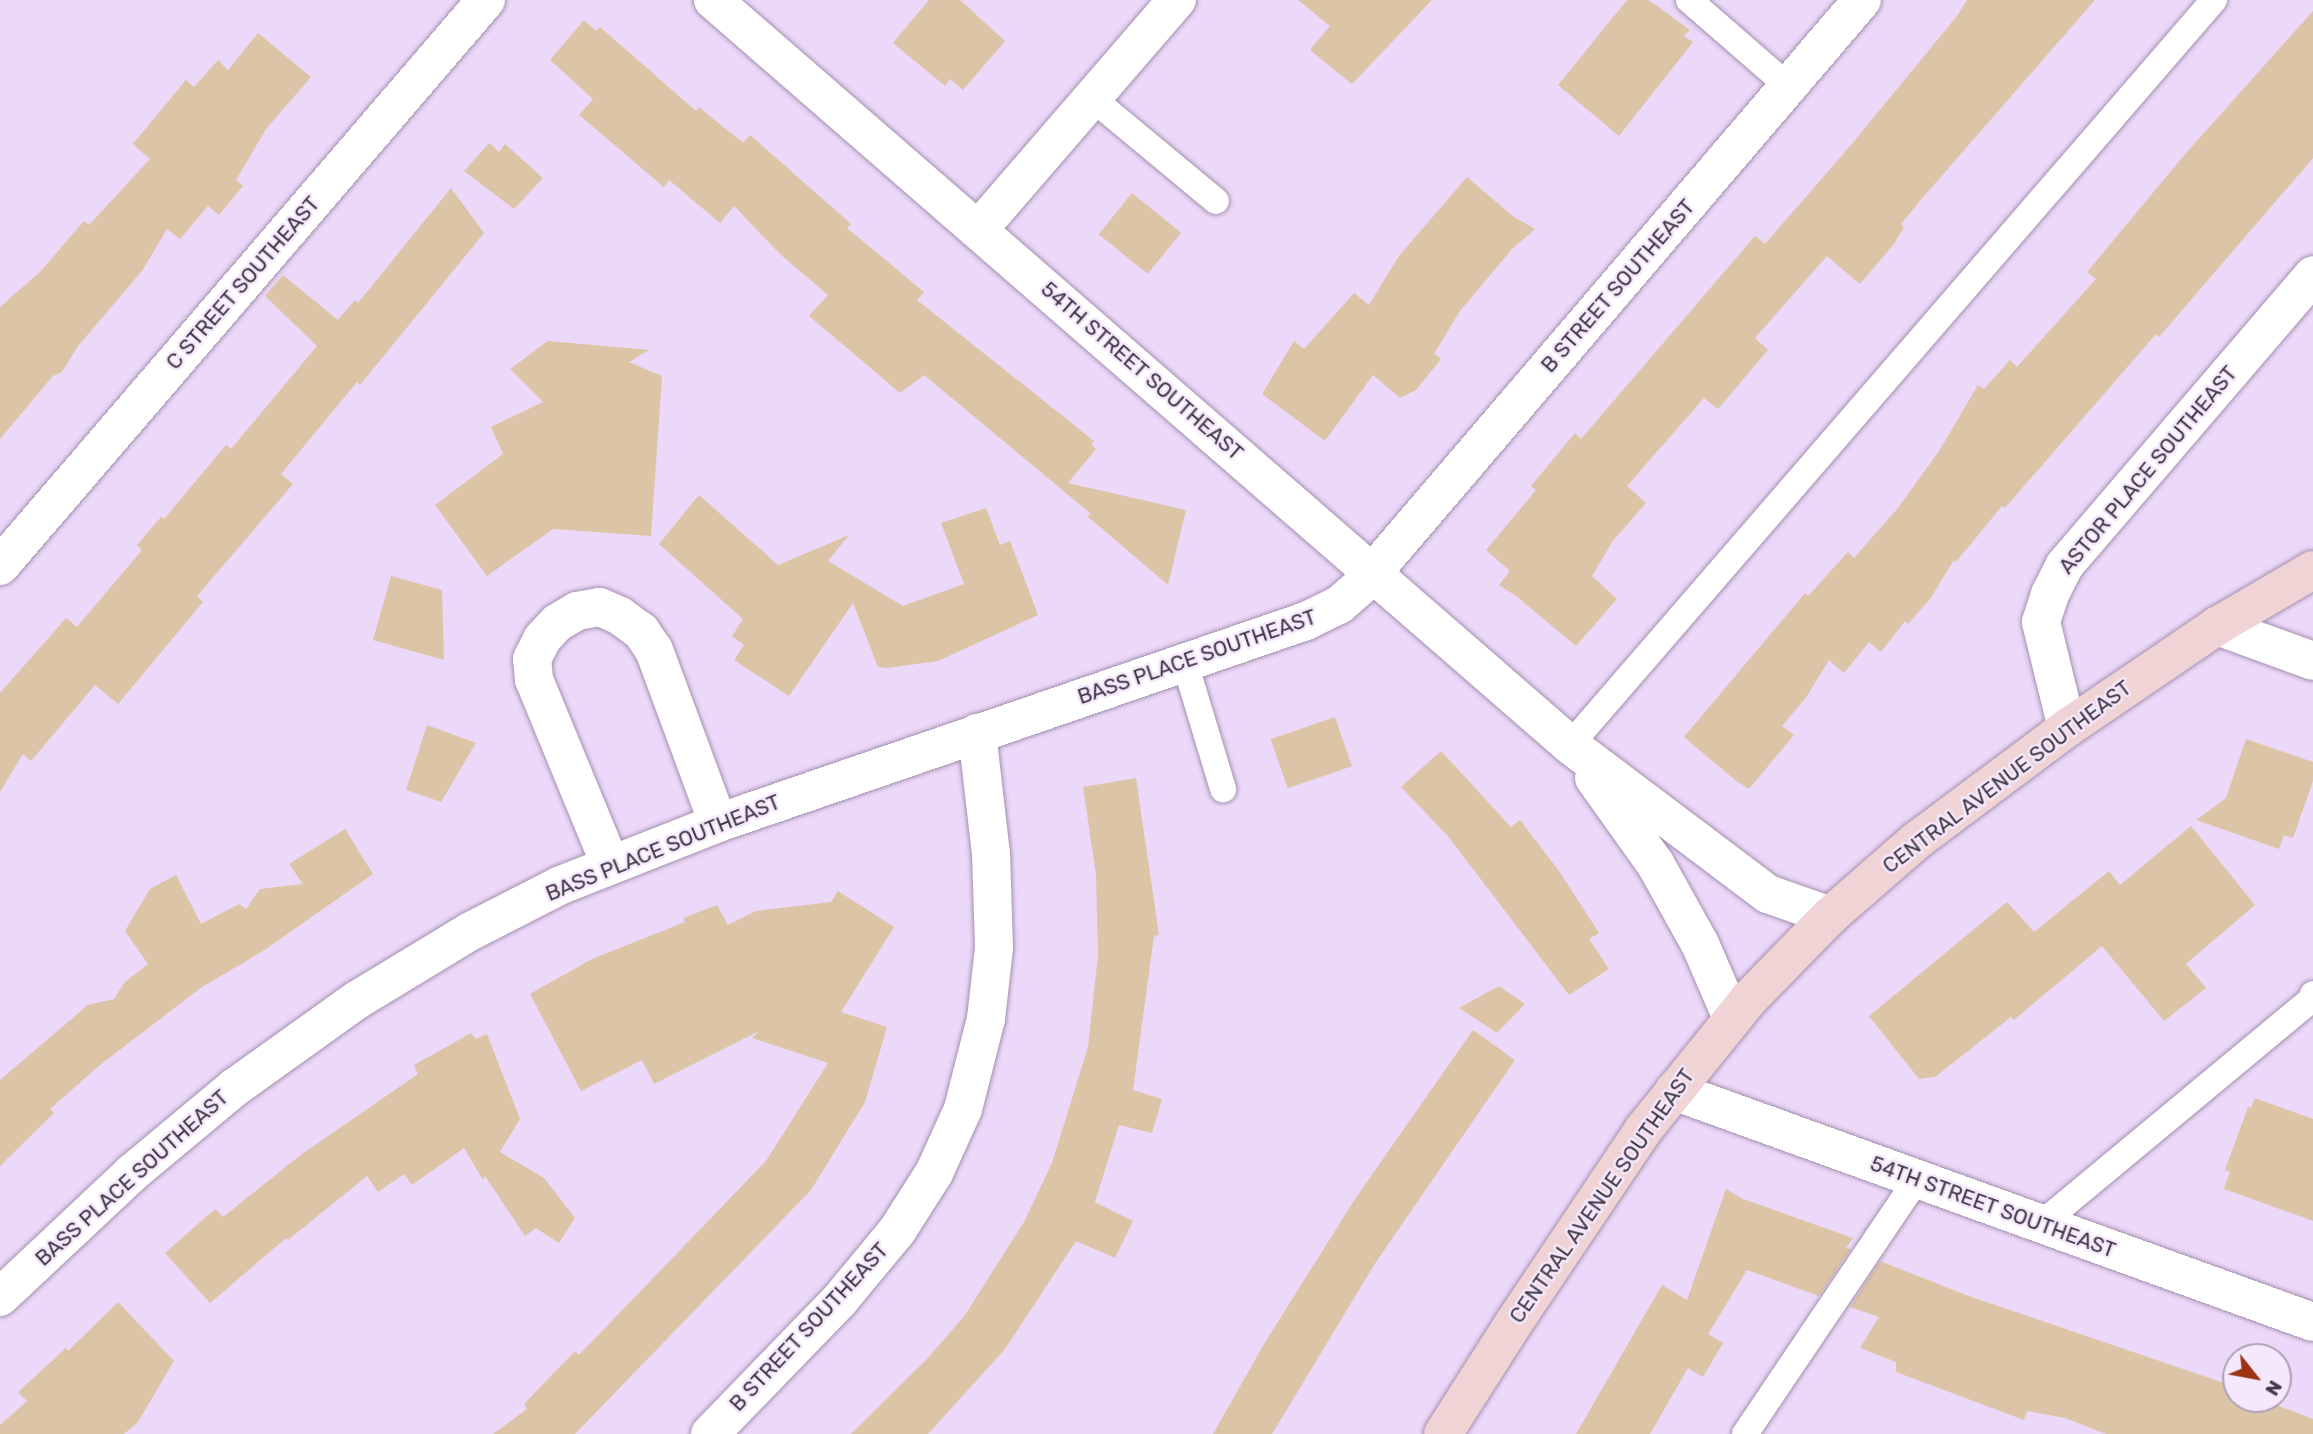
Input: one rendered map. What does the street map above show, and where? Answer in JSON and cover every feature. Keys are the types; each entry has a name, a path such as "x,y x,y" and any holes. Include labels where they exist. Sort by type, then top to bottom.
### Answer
{"main road":[{"name":"CENTRAL AVENUE SOUTHEAST","path":"1443,1434 1598,1194 1674,1091 1732,1018 1830,916 1916,841 2067,728 2217,626 2313,570"}],"street":[{"name":"C STREET SOUTHEAST","path":"0,566 486,0"},
{"name":"54TH STREET SOUTHEAST","path":"713,0 1570,745 1768,894 1830,916"},
{"path":"979,229 1177,0"},
{"name":"B STREET SOUTHEAST","path":"1373,572 1862,0"},
{"name":"ASTOR PLACE SOUTHEAST","path":"2067,728 2041,622 2064,566 2313,275"},
{"name":"BASS PLACE SOUTHEAST","path":"0,1297 178,1133 271,1059 357,1000 471,931 610,864 718,823 1323,613 1351,596 1373,572"},
{"path":"610,864 534,680 532,659 542,639 557,623 577,611 600,607 620,616 641,631 654,650 718,823"},
{"path":"2217,626 2313,661"},
{"name":"B STREET SOUTHEAST","path":"710,1434 839,1301 897,1231 934,1173 962,1109 986,1019 994,947 991,854 977,733"},
{"name":"54TH STREET SOUTHEAST","path":"1570,745 1656,865 1700,944 1732,1018"},
{"name":"54TH STREET SOUTHEAST","path":"1674,1091 2313,1322"}],"lane":[{"path":"1689,0 1788,86"},
{"path":"1570,745 2214,0"},
{"path":"1093,98 1216,201"},
{"path":"1185,663 1223,789"},
{"path":"2041,1224 2312,998"},
{"path":"1745,1434 1917,1179"}],"building":[{"path":"929,0 960,0 1005,41 963,90 950,79 945,86 893,43"},
{"path":"1298,0 1432,0 1352,84 1310,50 1330,26"},
{"path":"1627,0 1648,0 1653,3 1690,30 1684,36 1693,42 1619,136 1558,85"},
{"path":"1967,0 2095,0 1901,224 1904,227 1894,244 1860,284 1827,256 1755,338 1768,350 1718,409 1704,398 1627,486 1646,503 1612,542 1592,576 1617,599 1576,646 1499,585 1510,571 1486,550 1536,490 1531,486 1575,433 1581,439 1755,236 1765,244 1851,145 1957,16"},
{"path":"2313,11 2313,158 2159,337 2156,334 2005,508 2002,506 1956,562 1954,560 1930,599 1908,624 1905,621 1881,652 1869,642 1844,673 1829,660 1807,696 1782,726 1794,735 1749,789 1735,780 1684,737 1805,593 1808,596 1848,552 1854,558 1898,508 1939,451 1978,385 1984,389 2010,360 2017,367 2096,279 2087,272 2186,153"},
{"path":"584,20 596,31 600,27 696,111 699,107 743,143 750,135 851,224 847,228 924,292 917,300 1094,441 1091,444 1096,449 1068,483 1186,510 1168,585 1087,516 1091,514 924,375 900,393 809,316 828,295 781,255 734,206 720,223 669,180 664,187 579,115 593,99 550,60"},
{"path":"258,33 311,77 266,129 236,180 243,186 219,215 208,206 180,239 167,229 142,271 78,346 62,372 53,376 0,439 0,307 40,272 84,221 89,225 150,159 133,144 186,80 194,87 218,60 228,70"},
{"path":"489,143 499,152 505,144 543,178 514,209 464,171"},
{"path":"1467,177 1514,217 1535,229 1512,249 1460,311 1434,354 1441,359 1416,390 1400,398 1373,375 1325,441 1262,394 1294,341 1304,349 1354,293 1369,305 1399,256"},
{"path":"451,188 484,233 360,385 357,382 281,474 293,484 197,596 203,602 118,704 95,685 31,761 23,754 0,792 0,693 66,618 77,627 142,550 137,545 161,517 164,519 226,445 231,449 317,346 265,296 283,275 338,320 355,300 358,303"},
{"path":"1132,193 1181,233 1148,274 1099,234"},
{"path":"548,341 649,350 629,362 662,376 651,536 553,529 487,576 435,505 503,454 491,427 543,402 510,369"},
{"path":"699,495 778,565 849,535 828,561 903,606 964,584 941,523 986,508 1000,545 1010,541 1038,615 938,661 888,668 878,667 853,603 789,696 734,660 744,645 732,636 743,619 659,544"},
{"path":"391,576 442,590 444,660 373,640"},
{"path":"1335,717 1352,766 1288,788 1271,739"},
{"path":"427,725 476,743 441,802 406,790"},
{"path":"2246,739 2313,762 2313,781 2293,838 2284,835 2279,849 2196,820 2226,798"},
{"path":"1441,751 1511,827 1520,820 1559,871 1599,933 1589,939 1609,969 1569,995 1447,835 1401,787"},
{"path":"1136,778 1159,935 1154,936 1133,1090 1162,1099 1152,1133 1119,1125 1095,1202 1133,1221 1115,1258 1076,1241 1005,1349 928,1434 851,1434 927,1359 965,1315 1024,1222 1052,1163 1088,1047 1098,955 1096,875 1083,787"},
{"path":"2191,826 2255,905 2186,964 2206,988 2164,1021 2102,946 2014,1020 2011,1017 1935,1077 1919,1079 1869,1016 2007,902 2034,932 2109,871 2120,885"},
{"path":"345,829 373,874 263,951 202,987 100,1065 50,1109 54,1113 0,1166 0,1080 88,1005 114,999 125,982 148,964 125,931 150,889 176,875 201,924 239,904 246,909 260,889 303,884 289,864"},
{"path":"838,891 894,927 841,1012 887,1027 865,1102 811,1190 575,1434 493,1434 527,1409 524,1404 575,1351 579,1355 766,1161 828,1063 752,1038 759,1031 654,1084 642,1060 581,1091 530,994 592,959 685,922 683,918 717,905 728,925 756,911 831,902"},
{"path":"1499,986 1525,1004 1497,1033 1459,1008"},
{"path":"1473,1030 1515,1060 1376,1262 1272,1434 1213,1434 1264,1344 1355,1199"},
{"path":"471,1033 476,1039 487,1034 520,1119 500,1152 544,1178 575,1218 559,1243 536,1228 525,1236 485,1176 483,1180 464,1148 412,1185 404,1174 378,1192 367,1176 288,1240 286,1238 210,1303 165,1253 215,1209 223,1217 302,1154 418,1074 414,1065"},
{"path":"2255,1098 2313,1119 2313,1221 2224,1189 2230,1172 2225,1170 2248,1107 2251,1108"},
{"path":"1726,1189 1743,1199 1853,1238 1846,1248 1851,1249 1819,1296 1747,1270 1708,1334 1723,1343 1703,1377 1688,1368 1650,1434 1576,1434 1662,1285 1687,1300"},
{"path":"1880,1261 1966,1295 2222,1382 2222,1413 2292,1411 2313,1419 2313,1434 2106,1434 2065,1418 2027,1411 2024,1420 1896,1372 1896,1362 1860,1348 1879,1317 1850,1307"},
{"path":"118,1302 174,1361 138,1422 124,1434 0,1434 0,1425 27,1401 18,1392 66,1348 68,1351"}]}
